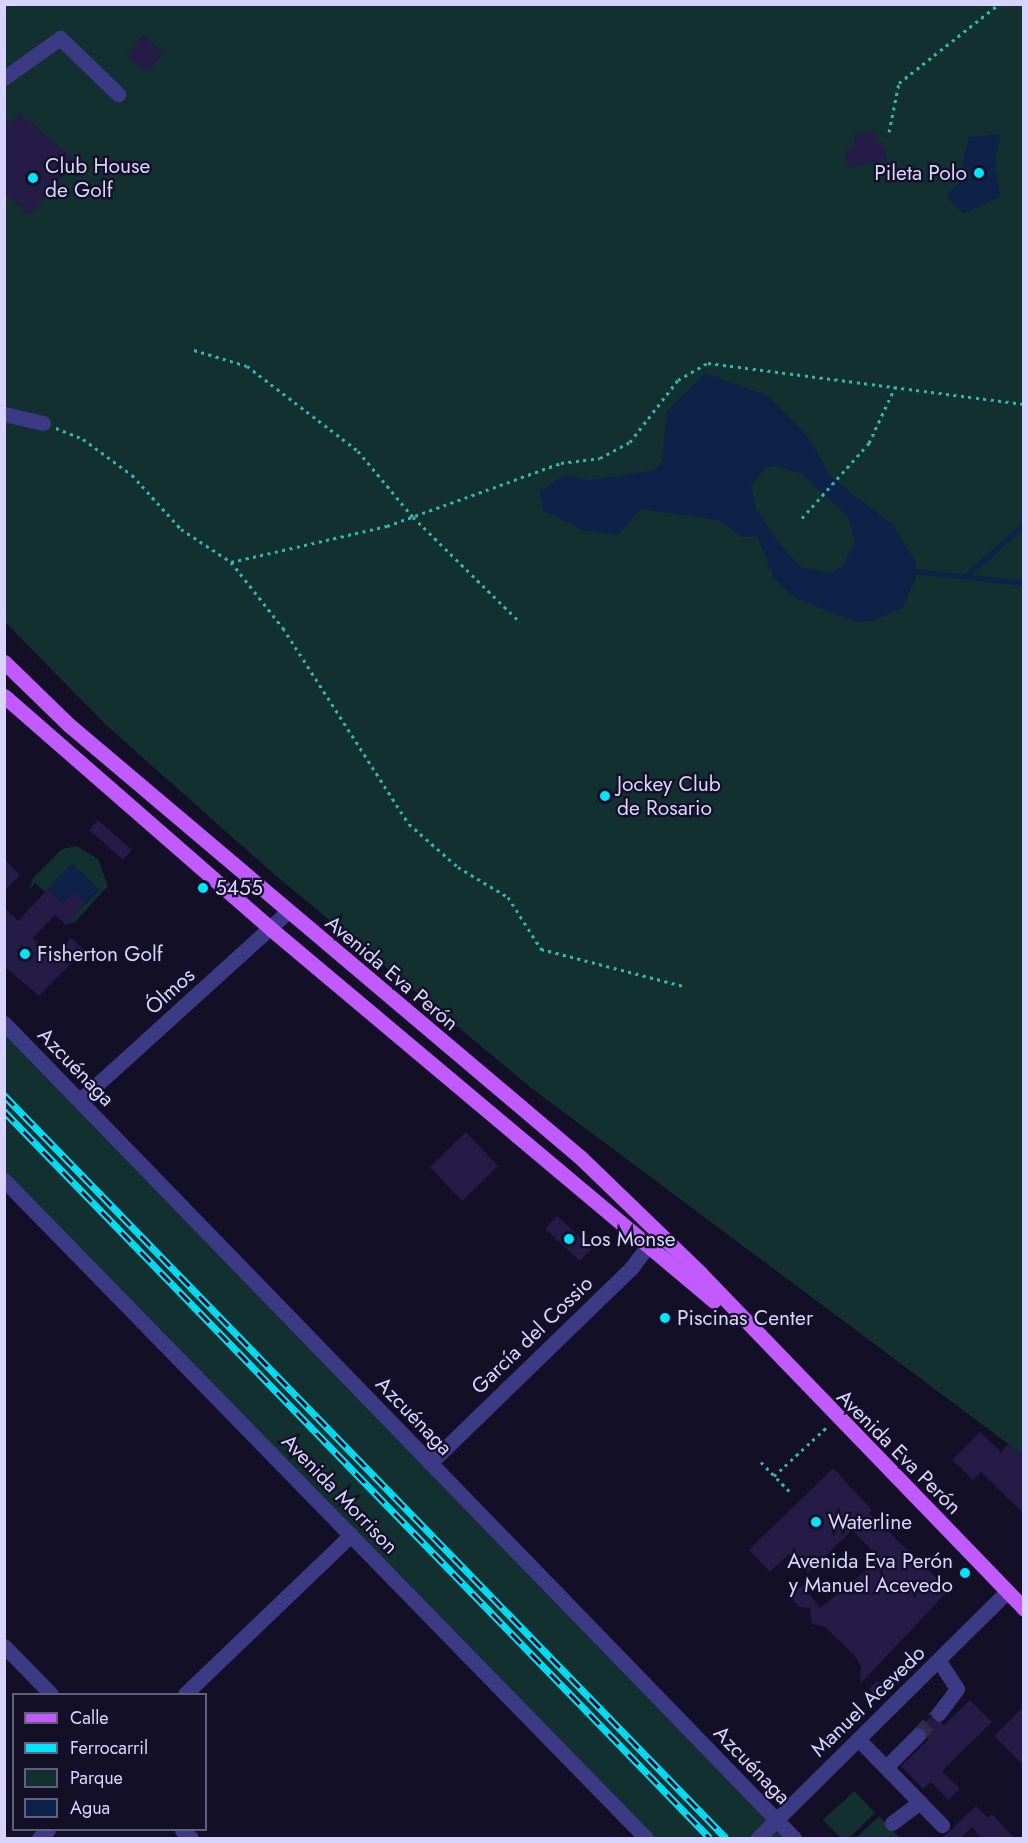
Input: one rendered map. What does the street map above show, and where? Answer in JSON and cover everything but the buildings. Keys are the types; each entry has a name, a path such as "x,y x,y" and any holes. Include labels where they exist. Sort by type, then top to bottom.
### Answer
{"main road":[{"name":"Avenida Eva Perón","path":"4,662 69,725 579,1157 659,1232 744,1324 1023,1610"},
{"name":"Avenida Eva Perón","path":"4,696 271,929 744,1324"}],"street":[{"path":"4,78 60,38 118,94"},
{"path":"4,414 43,423"},
{"name":"Ólmos","path":"80,1100 271,929 287,912"},
{"name":"Azcuénaga","path":"4,1023 794,1839"},
{"name":"Avenida Morrison","path":"7,1187 351,1535 646,1839"},
{"name":"García del Cossio","path":"430,1463 648,1246 659,1232"},
{"path":"187,1693 351,1535"},
{"name":"Manuel Acevedo","path":"758,1839 939,1662 1007,1592"},
{"path":"4,1646 49,1693"},
{"path":"939,1662 957,1689 939,1713"},
{"path":"886,1767 918,1735"},
{"path":"859,1740 942,1825"},
{"path":"892,1823 920,1802"}],"path":[{"path":"889,132 899,83 999,4"},
{"path":"194,350 247,366 358,451 413,517 520,622"},
{"path":"231,562 413,517 561,463 600,458 630,442 678,380 708,363 1023,404"},
{"path":"802,518 824,497 869,443 895,387"},
{"path":"43,423 83,439 132,475 182,529 231,562 283,628 409,824 458,867 508,897 541,949 682,986"},
{"path":"774,1476 836,1419"},
{"path":"761,1462 790,1493"}],"green space":[{"name":"Jockey Club de Rosario","path":"4,5 1023,5 1023,1455 530,1087 268,869 105,724 5,622"},
{"path":"77,846 98,859 108,886 75,922 65,925 99,890 72,864 45,892 35,883 29,890 33,878 62,849"},
{"path":"4,1023 794,1838 646,1838 5,1180"},
{"path":"854,1791 875,1813 849,1838 841,1838 823,1820"},
{"path":"879,1816 900,1838 856,1838"}],"water":[{"name":"Pileta Polo","path":"1000,134 995,165 1000,197 963,214 946,196 958,183 969,137"},
{"path":"706,373 768,396 808,437 832,478 892,524 915,561 916,578 903,607 873,621 856,622 793,597 774,578 757,536 743,537 718,520 641,509 618,535 585,531 543,510 540,491 564,475 590,480 655,470 662,461 667,411","holes":["774,466 800,473 848,517 855,541 843,566 831,573 801,567 777,541 756,508 751,486 764,469"]},
{"path":"72,864 99,890 86,903 74,892 63,903 48,889"}],"waterway":[{"path":"966,576 1024,524"},
{"path":"915,571 1024,583"}],"tunnel":[{"path":"918,1735 939,1713"}],"railway":[{"path":"4,1095 726,1838"},
{"path":"4,1111 710,1838"}],"place":[{"name":"Pileta Polo","path":"979,173"},
{"name":"Club House de Golf","path":"33,178"},
{"name":"Jockey Club de Rosario","path":"605,796"},
{"name":"5455","path":"203,888"},
{"name":"Fisherton Golf","path":"25,954"},
{"name":"Los Monse","path":"569,1239"},
{"name":"Piscinas Center","path":"665,1318"},
{"name":"Waterline","path":"816,1522"},
{"name":"Avenida Eva Perón y Manuel Acevedo","path":"965,1573"}]}
